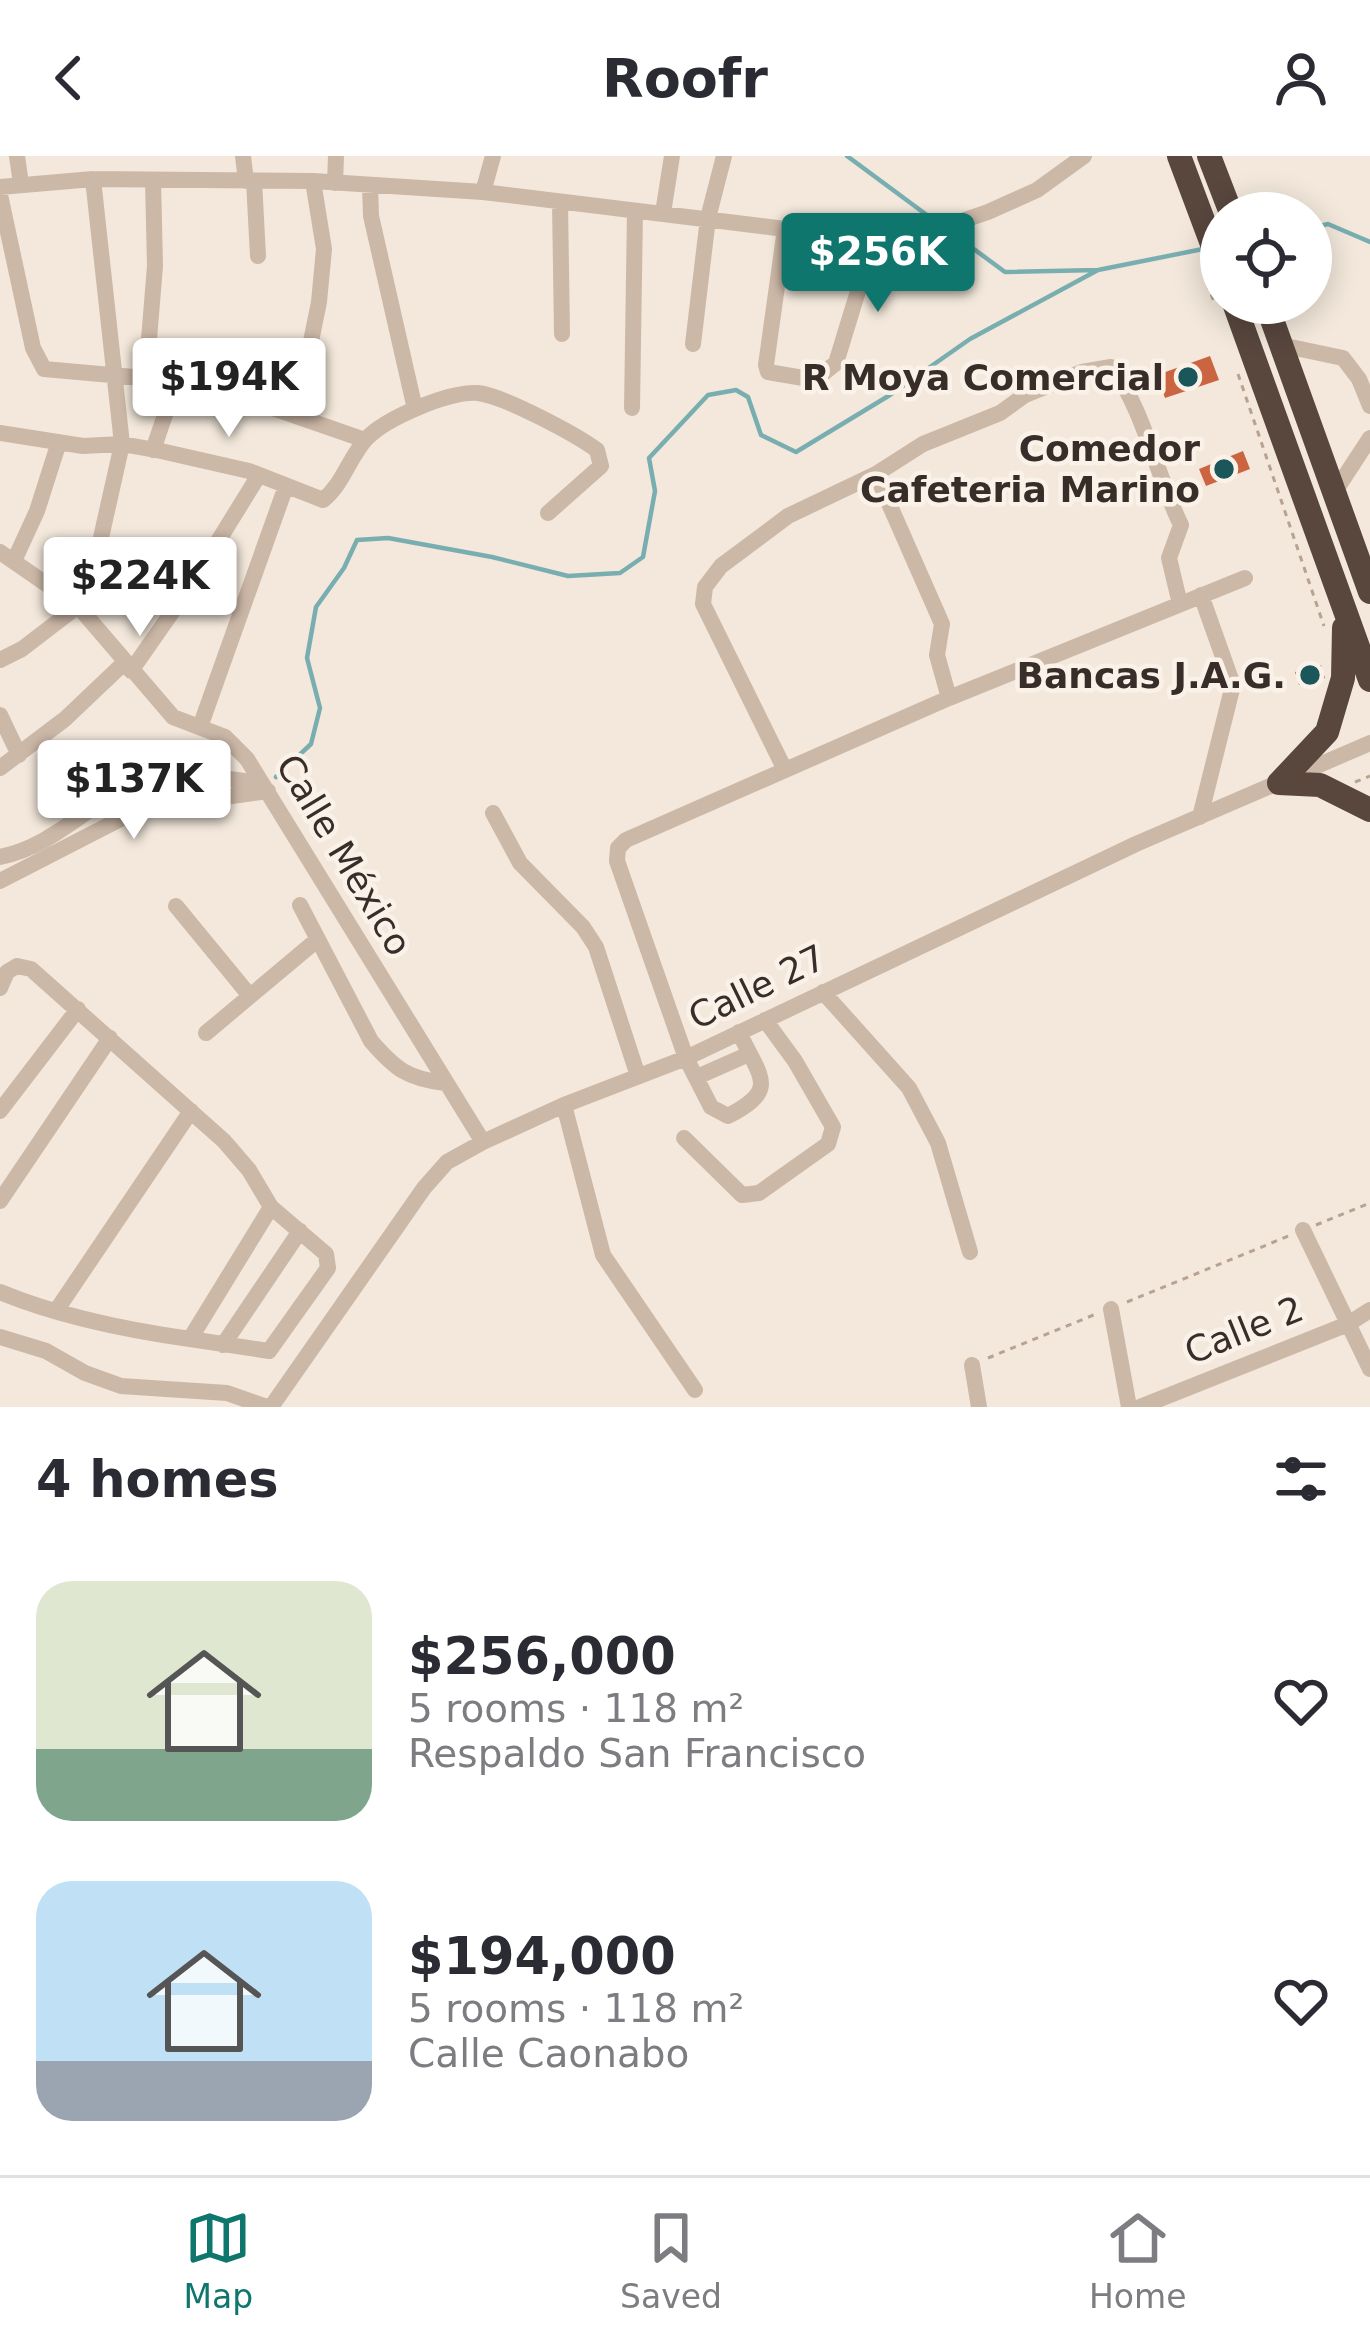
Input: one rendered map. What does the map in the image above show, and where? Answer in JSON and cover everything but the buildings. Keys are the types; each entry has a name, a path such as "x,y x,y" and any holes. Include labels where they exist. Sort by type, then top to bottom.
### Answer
{"highway":[{"path":"1179,156 1200,211"},
{"path":"1209,156 1223,192"},
{"path":"1241,324 1335,621 1342,678 1327,732 1279,783"},
{"path":"1274,324 1370,591"},
{"path":"1335,621 1370,680"},
{"path":"1279,783 1320,785 1370,810"}],"street":[{"path":"16,156 21,184"},
{"path":"243,156 258,256"},
{"path":"334,183 336,156"},
{"path":"483,192 494,156"},
{"path":"663,213 672,156"},
{"path":"693,344 708,218 724,156"},
{"path":"365,440 201,383 44,369 38,362 0,191 21,184 93,179 370,184 708,218 840,240 869,252 988,212 1037,190 1084,156"},
{"path":"0,660 78,606 96,560 122,444 93,179"},
{"path":"146,376 154,266 152,180"},
{"path":"296,416 319,302 324,249 313,181"},
{"path":"370,184 371,216 415,409"},
{"path":"560,203 562,334"},
{"path":"632,408 635,211"},
{"path":"785,229 768,372 815,380 836,363 869,252"},
{"path":"1281,345 1342,358 1370,406"},
{"path":"785,770 703,604 705,587 721,566 788,516 876,475 922,444 1000,413 1025,395 1082,372 1111,367 1127,386 1180,525 1169,558 1180,604"},
{"path":"152,450 177,380"},
{"path":"0,433 82,446 122,444 152,450 259,475 322,500 333,492 365,440 388,422 475,392 557,426 597,450 602,466 548,513"},
{"path":"1334,493 1370,438"},
{"path":"7,556 37,511 59,442"},
{"path":"0,768 128,666 191,585 259,475"},
{"path":"876,475 942,624 937,655 949,698"},
{"path":"200,727 286,486"},
{"name":"Calle México","path":"7,556 78,606 173,717 225,737 247,759 483,1142"},
{"path":"739,1032 762,1083 761,1093 755,1102 728,1116 711,1107 686,1058 617,861 618,848 626,840 949,698 1245,578"},
{"path":"1200,817 1233,685 1202,595"},
{"path":"0,715 19,755"},
{"name":"Calle 27","path":"269,1407 447,1162 564,1105 686,1058 1200,817 1370,743"},
{"path":"0,857 59,835 124,790 147,780 185,775 264,784"},
{"path":"0,881 140,809 264,784"},
{"path":"493,814 520,863 584,927 596,947 638,1076"},
{"path":"300,905 371,1041 414,1079 445,1083"},
{"path":"176,906 250,996"},
{"path":"206,1033 317,940"},
{"path":"0,988 7,972 17,966 31,968 191,1111 250,1170 271,1207 330,1261 285,1334 269,1351 141,1332 0,1292"},
{"path":"823,992 909,1088 938,1143 970,1252"},
{"path":"0,1111 78,1009"},
{"path":"684,1138 742,1196 759,1192 828,1144 833,1126 796,1061 765,1020"},
{"path":"0,1201 110,1038"},
{"path":"697,1077 749,1054"},
{"path":"564,1105 603,1255 695,1390"},
{"path":"56,1311 191,1111"},
{"path":"190,1339 271,1207"},
{"path":"1303,1230 1370,1369"},
{"path":"223,1345 299,1231"},
{"path":"1111,1309 1129,1407"},
{"name":"Calle 2","path":"1140,1407 1348,1324 1370,1310"},
{"path":"285,1334 312,1348"},
{"path":"0,1337 121,1386 205,1400 227,1393 269,1407"},
{"path":"972,1365 979,1407"}],"path":[{"path":"1232,358 1335,621"},
{"path":"1336,758 1348,784 1370,776"},
{"path":"972,1365 1370,1203"}],"waterway":[{"path":"847,156 939,224"},
{"path":"1332,226 1370,242"},
{"path":"948,230 1005,272 1098,270 1200,250"},
{"path":"276,777 311,744 320,708 307,658 316,607 357,540 388,538 568,576 620,573 643,557 655,491 649,458 708,395 736,390 748,397 761,435 796,452 970,339 1098,270"},
{"path":"122,782 135,769 147,772"}],"place":[{"name":"R Moya Comercial","path":"1188,377"},
{"name":"Comedor Cafeteria Marino","path":"1224,469"},
{"name":"Bancas J.A.G.","path":"1310,675"}]}
